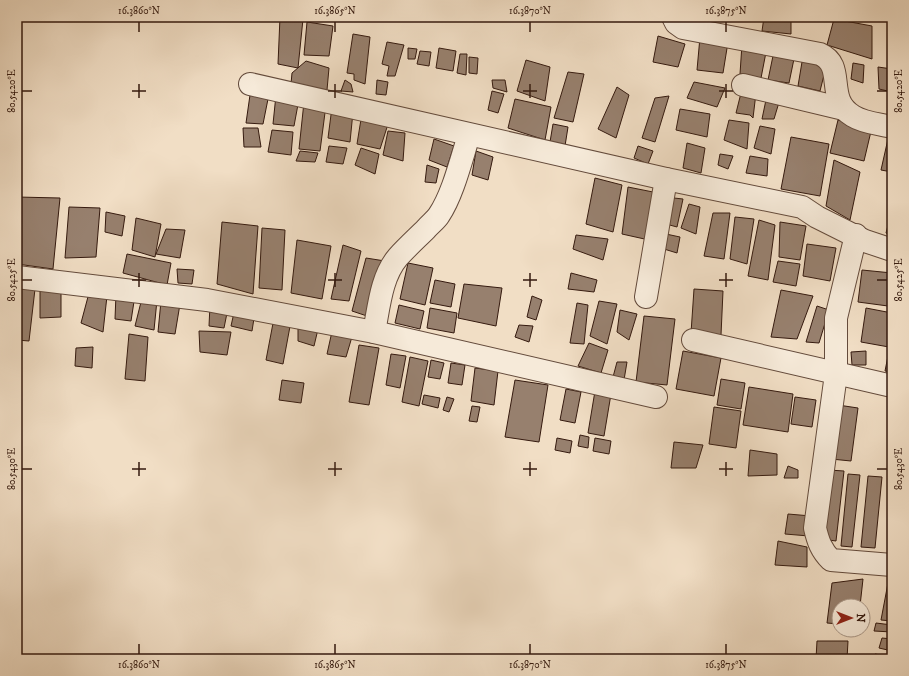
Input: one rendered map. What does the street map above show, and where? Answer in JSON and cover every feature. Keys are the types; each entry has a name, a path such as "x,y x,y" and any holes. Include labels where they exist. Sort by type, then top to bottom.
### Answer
{"street":[{"path":"673,17 676,23 683,28 820,54 826,57 831,62 834,71 838,98 844,109 853,116 892,127"},
{"path":"250,84 666,180 802,207 817,217 856,235 865,241 892,250"},
{"path":"743,85 844,109"},
{"path":"374,332 384,283 390,269 397,258 438,217 450,192 469,135"},
{"path":"646,297 666,180"},
{"path":"856,235 836,318 836,374 815,528 818,542 824,554 831,560 892,565"},
{"path":"17,277 207,300 374,332 656,397"},
{"path":"693,340 892,386"}],"building":[{"path":"280,17 303,19 298,68 278,64"},
{"path":"764,17 791,17 791,34 762,31"},
{"path":"834,19 872,26 872,59 827,45"},
{"path":"307,22 333,26 329,56 304,55"},
{"path":"353,34 370,37 365,84 354,80 354,74 347,73"},
{"path":"658,36 685,44 678,67 653,62"},
{"path":"700,37 728,42 723,73 697,70"},
{"path":"387,42 404,45 395,76 387,76 389,66 382,64"},
{"path":"742,44 767,47 761,78 740,74"},
{"path":"408,48 417,49 415,59 408,59"},
{"path":"439,48 456,51 453,71 436,68"},
{"path":"420,51 431,52 429,66 417,64"},
{"path":"774,51 795,54 789,83 768,80"},
{"path":"460,54 467,54 466,75 457,73"},
{"path":"803,56 827,63 820,91 798,86"},
{"path":"469,57 478,58 477,74 469,73"},
{"path":"526,60 550,67 545,101 517,91"},
{"path":"306,61 329,68 327,90 291,84 292,73"},
{"path":"853,63 864,65 863,83 851,79"},
{"path":"878,67 892,69 892,92 879,89"},
{"path":"568,72 584,74 573,122 554,118"},
{"path":"345,80 351,84 353,92 341,91"},
{"path":"377,80 388,82 386,95 376,94"},
{"path":"492,80 505,80 507,92 493,88"},
{"path":"694,82 725,88 717,107 687,98"},
{"path":"617,87 629,95 616,138 598,129"},
{"path":"251,88 269,94 263,124 246,123"},
{"path":"492,91 504,94 498,113 488,110"},
{"path":"741,93 756,93 753,118 750,115 736,113"},
{"path":"276,95 299,99 294,126 273,124"},
{"path":"767,95 780,99 774,119 762,119"},
{"path":"669,96 655,142 642,138 655,98"},
{"path":"515,99 551,107 545,140 508,128"},
{"path":"304,102 326,105 320,151 299,149"},
{"path":"332,107 353,112 350,142 328,138"},
{"path":"680,109 710,114 707,137 676,130"},
{"path":"362,113 390,118 380,149 357,144"},
{"path":"729,120 749,123 747,149 724,140"},
{"path":"838,120 872,127 864,161 830,153"},
{"path":"553,124 568,127 565,146 550,142"},
{"path":"760,126 775,129 771,154 754,148"},
{"path":"243,128 258,128 261,147 244,147"},
{"path":"272,130 293,132 291,155 268,152"},
{"path":"890,130 892,130 892,172 881,170"},
{"path":"388,131 405,133 403,161 383,155"},
{"path":"791,137 829,144 820,196 781,189"},
{"path":"434,139 454,146 447,167 429,160"},
{"path":"687,143 705,148 701,173 683,168"},
{"path":"329,146 347,148 343,164 326,162"},
{"path":"638,146 653,151 648,164 634,158"},
{"path":"361,148 379,154 375,174 355,165"},
{"path":"300,151 318,153 315,162 296,161"},
{"path":"476,151 493,157 488,180 472,175"},
{"path":"720,154 733,156 728,169 718,165"},
{"path":"750,156 768,159 767,176 746,173"},
{"path":"834,160 860,172 850,220 826,206"},
{"path":"427,165 439,169 436,183 425,182"},
{"path":"595,178 622,185 613,232 586,224"},
{"path":"628,187 658,193 649,240 622,234"},
{"path":"17,197 60,198 53,269 17,264"},
{"path":"674,198 683,199 677,227 666,224"},
{"path":"689,204 700,207 696,234 681,228"},
{"path":"69,207 100,208 96,257 65,258"},
{"path":"892,210 892,236 886,233"},
{"path":"106,212 125,216 122,236 105,232"},
{"path":"713,213 730,213 724,259 704,256"},
{"path":"735,217 754,219 747,264 730,259"},
{"path":"136,218 161,224 155,257 132,250"},
{"path":"759,220 775,225 768,280 748,276"},
{"path":"222,222 258,226 253,294 217,284"},
{"path":"780,222 806,226 800,260 779,257"},
{"path":"262,228 285,230 282,290 259,288"},
{"path":"166,229 185,230 180,258 156,254"},
{"path":"666,234 680,237 677,253 664,249"},
{"path":"576,235 608,239 603,260 573,249"},
{"path":"297,240 331,246 322,299 291,293"},
{"path":"807,244 836,248 830,281 803,276"},
{"path":"343,245 361,251 349,301 331,299"},
{"path":"127,254 171,263 167,285 123,273"},
{"path":"366,258 385,261 370,317 352,311"},
{"path":"778,261 800,264 796,286 773,282"},
{"path":"408,263 433,268 425,305 400,299"},
{"path":"177,269 194,270 192,284 178,283"},
{"path":"862,270 892,273 888,306 858,302"},
{"path":"571,273 597,280 594,292 568,289"},
{"path":"435,280 455,284 451,307 430,303"},
{"path":"40,281 61,283 61,317 40,318"},
{"path":"464,284 502,288 496,326 458,318"},
{"path":"17,287 35,289 29,341 17,340"},
{"path":"694,289 723,291 721,335 691,333"},
{"path":"781,290 813,296 797,339 771,337"},
{"path":"89,293 107,296 103,332 81,323"},
{"path":"116,294 135,295 131,321 115,319"},
{"path":"532,296 542,300 536,320 527,317"},
{"path":"142,298 157,300 154,330 135,326"},
{"path":"161,301 180,304 175,334 158,332"},
{"path":"599,301 617,304 607,344 590,336"},
{"path":"577,303 588,305 584,344 570,343"},
{"path":"210,305 228,308 224,328 209,326"},
{"path":"399,305 424,311 420,329 395,323"},
{"path":"817,306 829,310 819,343 806,342"},
{"path":"235,308 255,312 252,331 231,326"},
{"path":"430,308 457,313 454,333 427,328"},
{"path":"866,308 892,313 889,347 861,342"},
{"path":"620,310 637,314 629,340 617,332"},
{"path":"644,316 675,319 667,385 636,382"},
{"path":"274,318 291,321 283,364 266,360"},
{"path":"298,324 319,325 314,346 298,341"},
{"path":"519,325 533,326 529,342 515,337"},
{"path":"333,327 354,330 346,357 327,354"},
{"path":"199,331 231,332 227,355 200,352"},
{"path":"129,334 148,337 145,381 125,379"},
{"path":"589,343 608,350 601,373 578,366"},
{"path":"359,345 379,348 369,405 349,402"},
{"path":"93,347 92,368 75,366 76,348"},
{"path":"683,351 721,358 714,396 676,389"},
{"path":"866,351 866,365 852,365 851,352"},
{"path":"889,351 892,352 892,372 885,371"},
{"path":"391,354 406,356 400,388 386,385"},
{"path":"410,357 428,361 419,406 402,402"},
{"path":"431,360 444,363 440,379 428,377"},
{"path":"617,362 627,362 623,386 613,377"},
{"path":"451,363 465,365 462,385 448,383"},
{"path":"475,368 498,371 494,405 471,401"},
{"path":"721,379 745,383 741,409 717,405"},
{"path":"282,380 304,383 301,403 279,400"},
{"path":"515,380 548,385 539,442 505,437"},
{"path":"749,387 793,394 788,432 743,425"},
{"path":"566,389 581,392 575,423 560,420"},
{"path":"595,391 611,394 604,436 588,433"},
{"path":"424,395 440,398 438,408 422,404"},
{"path":"447,397 454,399 449,412 443,410"},
{"path":"795,397 816,400 812,427 791,424"},
{"path":"838,405 858,408 851,461 831,459"},
{"path":"472,406 480,407 477,422 469,421"},
{"path":"714,407 741,411 736,448 709,444"},
{"path":"580,435 589,437 588,448 578,446"},
{"path":"557,438 572,441 570,453 555,450"},
{"path":"595,438 611,441 609,454 593,451"},
{"path":"674,442 703,445 696,468 671,468"},
{"path":"750,450 777,454 777,475 748,476"},
{"path":"788,466 798,470 798,478 784,478"},
{"path":"829,470 844,471 836,541 821,539"},
{"path":"848,474 860,475 852,547 841,546"},
{"path":"868,476 882,477 875,548 861,547"},
{"path":"788,514 811,516 809,536 785,534"},
{"path":"778,541 807,547 807,567 775,565"},
{"path":"863,579 861,598 831,598 831,623 827,623 832,583"},
{"path":"888,583 892,584 892,621 881,620"},
{"path":"876,623 892,625 892,632 874,631"},
{"path":"882,638 892,639 892,651 879,648"},
{"path":"817,641 848,641 847,659 816,659"},
{"path":"875,654 892,657 892,659 874,659"}]}
